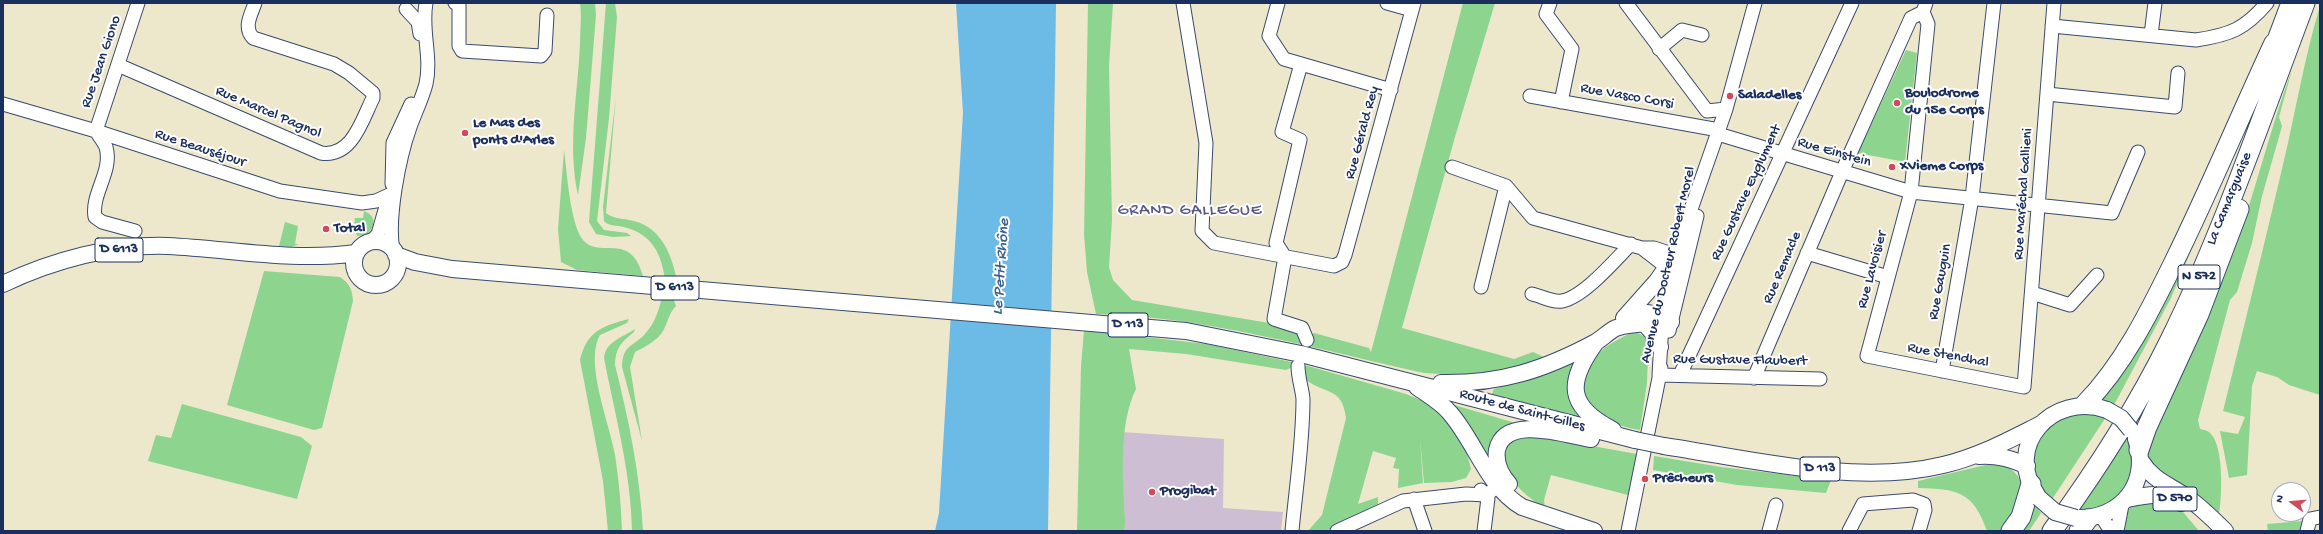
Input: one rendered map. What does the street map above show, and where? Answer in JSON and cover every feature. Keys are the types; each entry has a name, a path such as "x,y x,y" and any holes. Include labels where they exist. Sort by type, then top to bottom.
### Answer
{"highway":[{"name":"La Camarguaise","path":"2052,531 2117,434 2170,341 2221,223 2305,3"},
{"path":"2140,455 2147,427 2196,321 2220,264 2278,93 2311,3"},
{"name":"La Camarguaise","path":"2039,531 2108,429 2160,335 2209,222 2288,10"},
{"path":"2085,404 2110,372 2153,306 2195,219 2288,10"},
{"path":"2011,531 2021,518 2032,482"}],"main road":[{"path":"372,242 384,243 395,252 398,261 395,273 388,281 373,285 361,279 355,270 356,254 360,248 372,242"},
{"name":"D 6113","path":"3,284 23,274 67,260 136,248 190,247 240,253 307,258 356,254"},
{"name":"D 6113","path":"395,252 415,262 452,269 1070,320"},
{"name":"D 6113","path":"3,292 35,277 75,264 114,257 153,254 240,253"},
{"name":"D 6113","path":"307,258 355,270"},
{"path":"1407,381 1471,384 1497,380 1544,367 1597,341 1621,322 1674,265"},
{"name":"D 6113","path":"395,273 452,269"},
{"path":"1621,322 1641,312 1650,312 1665,321"},
{"name":"Route de Saint-Gilles","path":"1070,320 1194,332 1244,341 1369,371 1635,440 1802,468 1869,473 1905,472 1943,465 1976,456 2040,424"},
{"path":"1621,322 1645,324 1665,321"},
{"path":"1645,324 1652,332 1660,347"},
{"path":"1597,341 1578,370 1575,386 1578,402 1586,414 1635,440"},
{"path":"1407,381 1450,412 1487,486 1522,498 1546,516 1594,531"},
{"path":"2085,404 2107,410 2121,418 2131,430 2140,455 2137,481 2124,502 2086,521 2056,512 2032,482 2028,449 2040,424 2060,409 2085,404"},
{"path":"1487,486 1497,460 1498,447 1505,436 1517,429 1533,429 1617,442 1635,440"},
{"name":"Route de Saint-Gilles","path":"1976,456 1997,455 2012,458 2032,482"},
{"name":"D 570","path":"2140,455 2148,473 2187,497 2206,511 2225,531"},
{"name":"D 570","path":"2124,502 2148,494 2170,496 2190,509 2214,531"}],"street":[{"name":"Rue Jean Giono","path":"96,131 138,3"},
{"name":"Rue Marcel Pagnol","path":"118,65 321,153 329,154 345,148 352,140 373,98 373,93 349,73 334,64 253,38 249,33 247,26 255,3"},
{"path":"402,6 417,9 425,3"},
{"path":"395,252 392,224 402,154 426,84 428,62 424,13 425,3"},
{"path":"455,3 459,4 459,46 462,51 541,56 544,51 547,15"},
{"path":"1183,3 1206,143 1202,231 1214,243 1285,257"},
{"path":"1278,3 1269,36 1284,58 1391,90"},
{"path":"1387,3 1413,6"},
{"path":"1550,3 1546,14 1572,49 1561,102"},
{"path":"1626,3 1707,111"},
{"name":"Avenue du Docteur Robert Morel","path":"1659,375 1660,347 1674,265 1726,109 1755,3"},
{"name":"Rue Gustave Eyglument","path":"1680,375 1852,3"},
{"name":"Rue Gauguin","path":"1942,371 1972,198 1994,3"},
{"name":"Rue Maréchal Gallieni","path":"2024,387 2054,3"},
{"path":"2151,35 2155,3"},
{"path":"2052,26 2196,40 2218,37 2235,31 2249,22 2267,3"},
{"path":"372,242 382,223 392,182 391,163 393,143 410,108 423,63 422,44 418,22 402,6"},
{"name":"Rue Gérald Rey","path":"1285,257 1334,266 1342,262 1391,90 1413,6"},
{"name":"Rue Remacle","path":"1754,378 1842,172 1911,18 1924,8"},
{"name":"Rue Lavoisier","path":"1867,356 1911,192 1928,24 1924,8"},
{"path":"1659,49 1682,30 1702,35"},
{"path":"1301,64 1282,132 1300,140 1276,243 1285,257 1274,318 1302,328 1307,340"},
{"path":"2047,94 2176,107 2178,73"},
{"name":"Rue Vasco Corsi","path":"1530,96 1700,126 1718,132"},
{"name":"Rue Beauséjour","path":"3,104 96,131 280,191 362,203 376,201 389,195"},
{"path":"1707,111 1726,109"},
{"path":"1700,126 1707,111"},
{"path":"96,131 106,147 106,160 105,175 93,209 95,217 102,222 135,231"},
{"name":"Rue Einstein","path":"1718,132 1783,154 1911,192 2039,207 2112,213 2138,152"},
{"path":"1452,167 1506,186 1533,218 1636,246 1654,248 1674,265"},
{"path":"1481,287 1506,186"},
{"path":"1532,294 1561,301 1572,298 1636,246"},
{"path":"1807,253 1888,277"},
{"path":"2032,293 2070,305 2096,275"},
{"name":"Avenue du Docteur Robert Morel","path":"1628,531 1659,375 1665,321"},
{"name":"Rue Stendhal","path":"1867,356 2024,387"},
{"path":"1292,531 1302,428 1303,398 1298,379 1298,366"},
{"name":"Rue Gustave Flaubert","path":"1659,375 1820,379"},
{"path":"1337,531 1402,501 1487,486 1484,531"},
{"path":"1414,499 1425,531"},
{"path":"1849,531 1863,504 1913,500 1924,504 1925,510 1919,531"},
{"path":"2117,531 2124,502"},
{"path":"1769,531 1776,505"},
{"path":"1362,531 1366,518"},
{"path":"2307,531 2310,519 2320,518"},
{"path":"2086,521 2111,531"}],"shaded area":[{"path":"1121,432 1224,439 1223,508 1283,512 1281,531 1111,531"}],"green space":[{"path":"580,3 595,3 596,15 586,138 578,195 573,157 573,138 580,43"},
{"path":"606,3 615,3 617,17 609,118 597,221 604,230 627,233 631,236 613,237 596,234 589,222"},
{"path":"1088,3 1113,3 1109,66 1112,220 1109,267 1113,280 1132,300 1275,324 1309,336 1314,333 1369,348 1371,352 1463,3 1495,3 1455,137 1402,328 1514,359 1533,352 1544,357 1538,362 1488,374 1457,375 1424,373 1220,328 1138,316 1096,314 1087,272 1084,234"},
{"path":"2320,6 2320,395 2289,385 2277,377 2257,371 2252,386 2247,475 2229,478 2220,431 2238,434 2245,417 2223,411 2282,169 2309,46"},
{"name":"Boulodrome du 15e Corps","path":"1906,50 1917,53 1905,162 1858,153"},
{"path":"2292,70 2279,117 2282,126 2262,196 2252,243 2237,292 2230,300 2198,420 2200,429 2211,434 2218,450 2221,472 2219,514 2205,500 2187,488 2158,473 2146,457 2148,437 2194,343 2226,271 2243,224"},
{"path":"616,96 606,213 614,217 640,223 656,234 667,250 677,280 665,279 658,253 654,246 642,234 624,227 611,225 604,221 603,207"},
{"path":"564,150 572,210 575,222 583,240 598,248 615,248 631,254 637,262 643,276 577,270 561,262 558,229"},
{"path":"364,211 373,218 373,225 367,235 357,236 354,227 355,218 363,218"},
{"path":"285,222 298,226 295,244 299,244 291,247 279,246"},
{"path":"2196,239 2171,298 2114,405 2097,401"},
{"path":"264,271 340,277 346,282 351,290 353,301 322,428 314,430 227,405"},
{"path":"662,297 673,298 676,306 661,334 651,343 635,352 630,367 642,441 622,367 626,350 645,334 654,321"},
{"path":"629,319 627,323 600,335 596,347 596,377 615,455 621,512 622,531 608,531 603,481 580,360 583,350 591,336 603,327"},
{"path":"635,329 634,332 620,346 616,354 615,365 633,448 642,510 643,531 632,531 626,465 604,358 605,352 615,340"},
{"path":"1084,330 1207,344 1301,364 1406,394 1430,404 1452,424 1467,453 1471,469 1466,478 1452,482 1424,483 1420,438 1423,483 1398,488 1399,469 1393,468 1396,458 1373,451 1358,504 1378,497 1378,504 1326,531 1308,531 1322,515 1346,418 1344,408 1337,396 1306,380 1294,366 1286,370 1186,354 1129,349 1136,389 1130,403 1124,436 1124,531 1077,531 1081,367"},
{"path":"1633,332 1641,334 1646,339 1651,354 1648,355 1647,383 1640,430 1621,426 1602,417 1589,404 1585,395 1584,385 1584,372 1593,358 1612,343"},
{"path":"1583,351 1576,362 1585,419 1492,394 1494,389 1517,382"},
{"path":"182,404 301,437 312,446 297,499 148,461 156,435 171,438"},
{"path":"1451,404 1512,422 1513,424 1490,463"},
{"path":"2080,411 2106,417 2051,501 2044,493 2035,476 2033,460 2035,452 2038,443 2053,421"},
{"path":"1525,434 1637,454 1628,495 1551,475 1544,500 1545,509 1519,488 1507,471 1505,450 1509,439"},
{"path":"2125,434 2134,455 2129,486 2106,507 2074,511"},
{"path":"1654,456 1721,467 1831,480 1826,493 1737,485 1653,470"},
{"path":"1994,463 2011,469 2022,484 2021,497 2003,531 1987,531 1976,508 1962,495 1953,491 1918,488 1918,481"},
{"path":"2155,500 2178,506 2199,531 2125,531 2126,512 2129,506"},
{"path":"2033,503 2041,513 2029,531 2017,531"},
{"path":"2304,522 2301,531 2268,531 2267,524"}],"water":[{"name":"Le Petit Rhône","path":"956,3 1056,3 1048,531 935,531 939,513 963,113"}],"place":[{"name":"Saladelles","path":"1730,96"},
{"name":"Boulodrome du 15e Corps","path":"1897,103"},
{"name":"Le Mas des ponts d'Arles","path":"465,133"},
{"name":"XVieme Corps","path":"1892,167"},
{"name":"Total","path":"326,229"},
{"name":"Prêcheurs","path":"1645,479"},
{"name":"Progibat","path":"1152,492"}],"district":[{"name":"GRAND GALLEGUE","path":"1190,211"}]}
